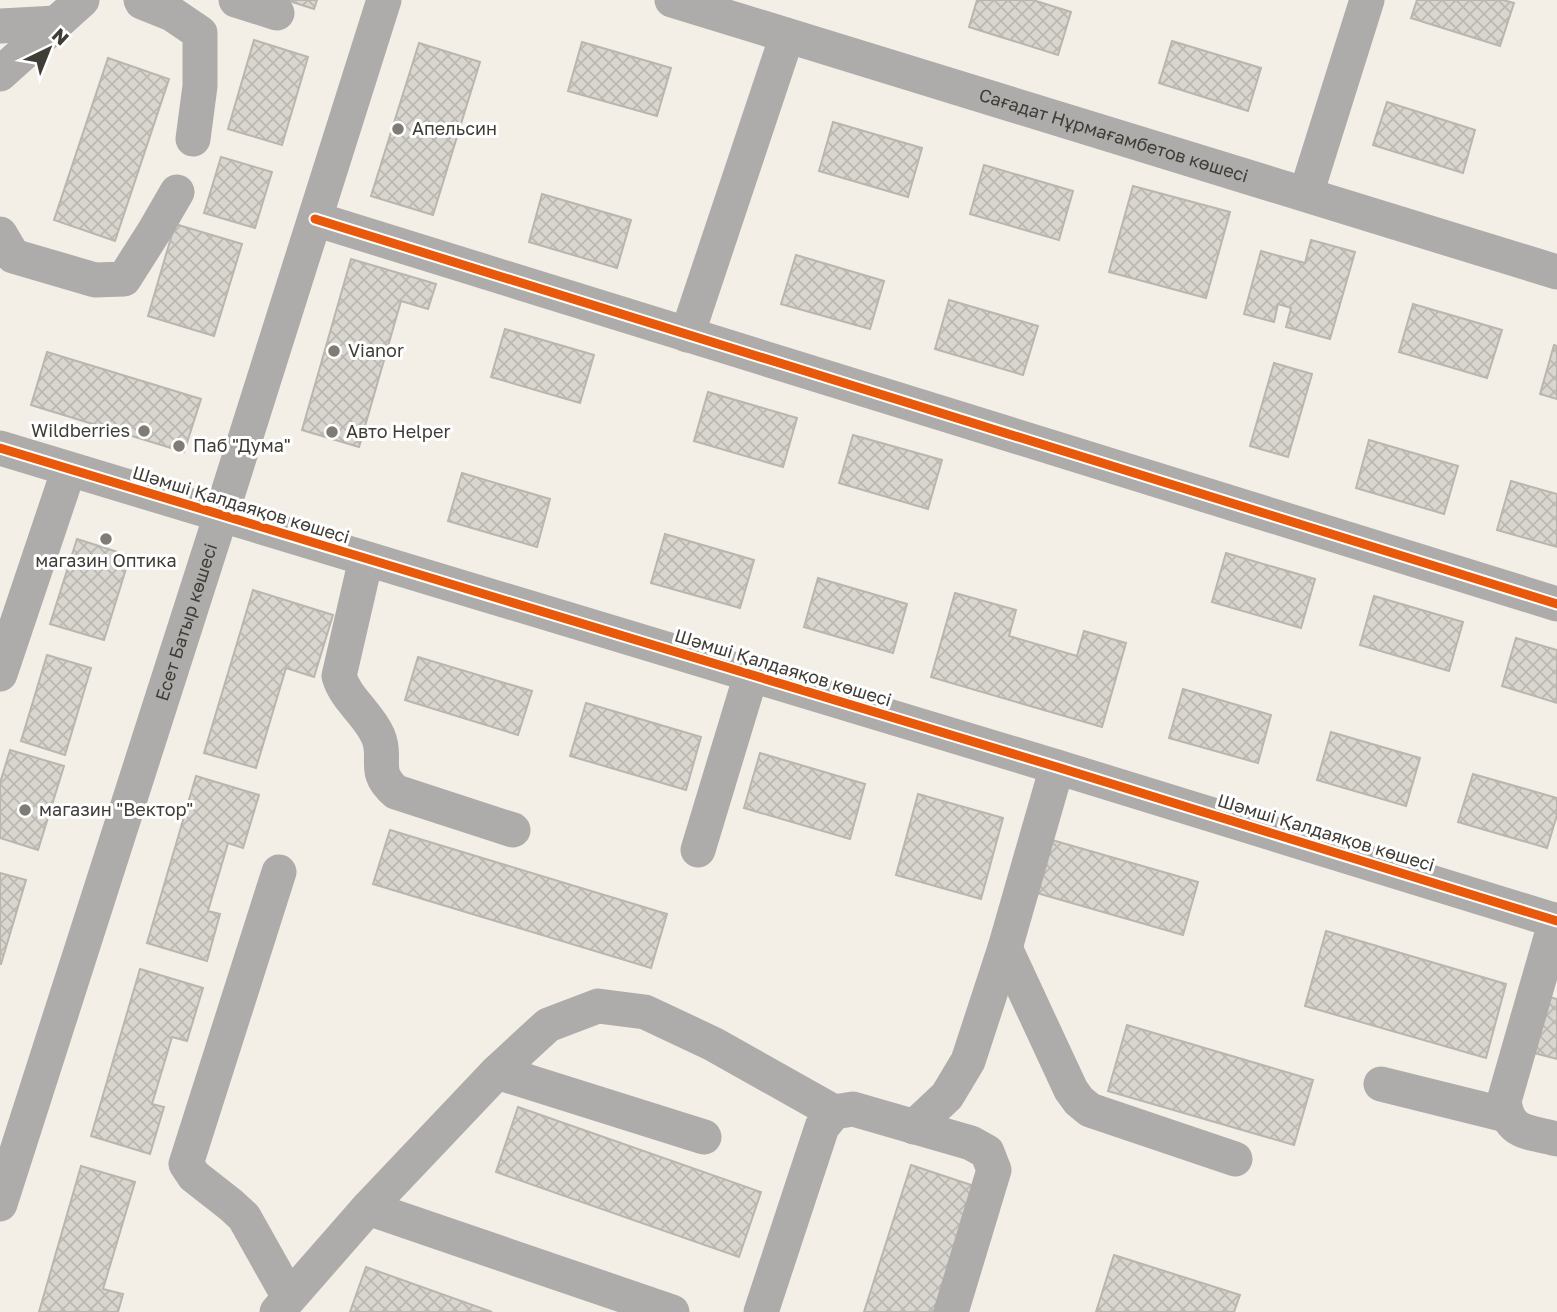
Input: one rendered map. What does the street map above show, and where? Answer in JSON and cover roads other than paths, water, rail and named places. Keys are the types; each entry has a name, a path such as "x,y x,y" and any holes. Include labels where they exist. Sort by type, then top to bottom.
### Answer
{"street":[{"path":"0,74 82,0"},
{"path":"141,0 172,14 200,33 200,86 193,139"},
{"path":"236,0 277,13"},
{"name":"Есет Батыр көшесі","path":"0,1204 13,1121 221,515 384,0"},
{"name":"Сағадат Нұрмағамбетов көшесі","path":"672,0 1557,272"},
{"path":"1306,194 1367,0"},
{"path":"0,26 56,23"},
{"path":"687,335 787,36"},
{"path":"4,248 95,280 124,279 177,192"},
{"path":"315,219 1557,604"},
{"name":"Шәмші Қалдаяқов көшесі","path":"0,448 1557,920"},
{"path":"0,674 69,469"},
{"path":"366,559 339,676 343,690 371,721 380,740 381,774 387,785 396,792 513,830"},
{"path":"698,849 751,675"},
{"path":"914,1127 947,1096 968,1061 1005,948 1057,767"},
{"path":"279,872 186,1164 194,1176 244,1217 283,1304 368,1208 497,1072 548,1025 598,1006 645,1012 713,1044 834,1112 853,1109 971,1143 987,1152 994,1170 951,1312"},
{"path":"1557,920 1504,1101 1506,1115 1515,1127 1557,1139"},
{"path":"1005,948 1071,1090 1079,1101 1090,1110 1235,1159"},
{"path":"497,1072 704,1137"},
{"path":"1381,1084 1506,1115"},
{"path":"761,1312 822,1127 834,1112"},
{"path":"368,1208 672,1312"}],"place":[{"name":"Апельсин","path":"398,129"},
{"name":"Vianor","path":"334,351"},
{"name":"Wildberries","path":"144,431"},
{"name":"Авто Helper","path":"332,432"},
{"name":"Паб \"Дума\"","path":"179,446"},
{"name":"магазин Оптика","path":"106,539"},
{"name":"магазин \"Вектор\"","path":"25,810"}]}
